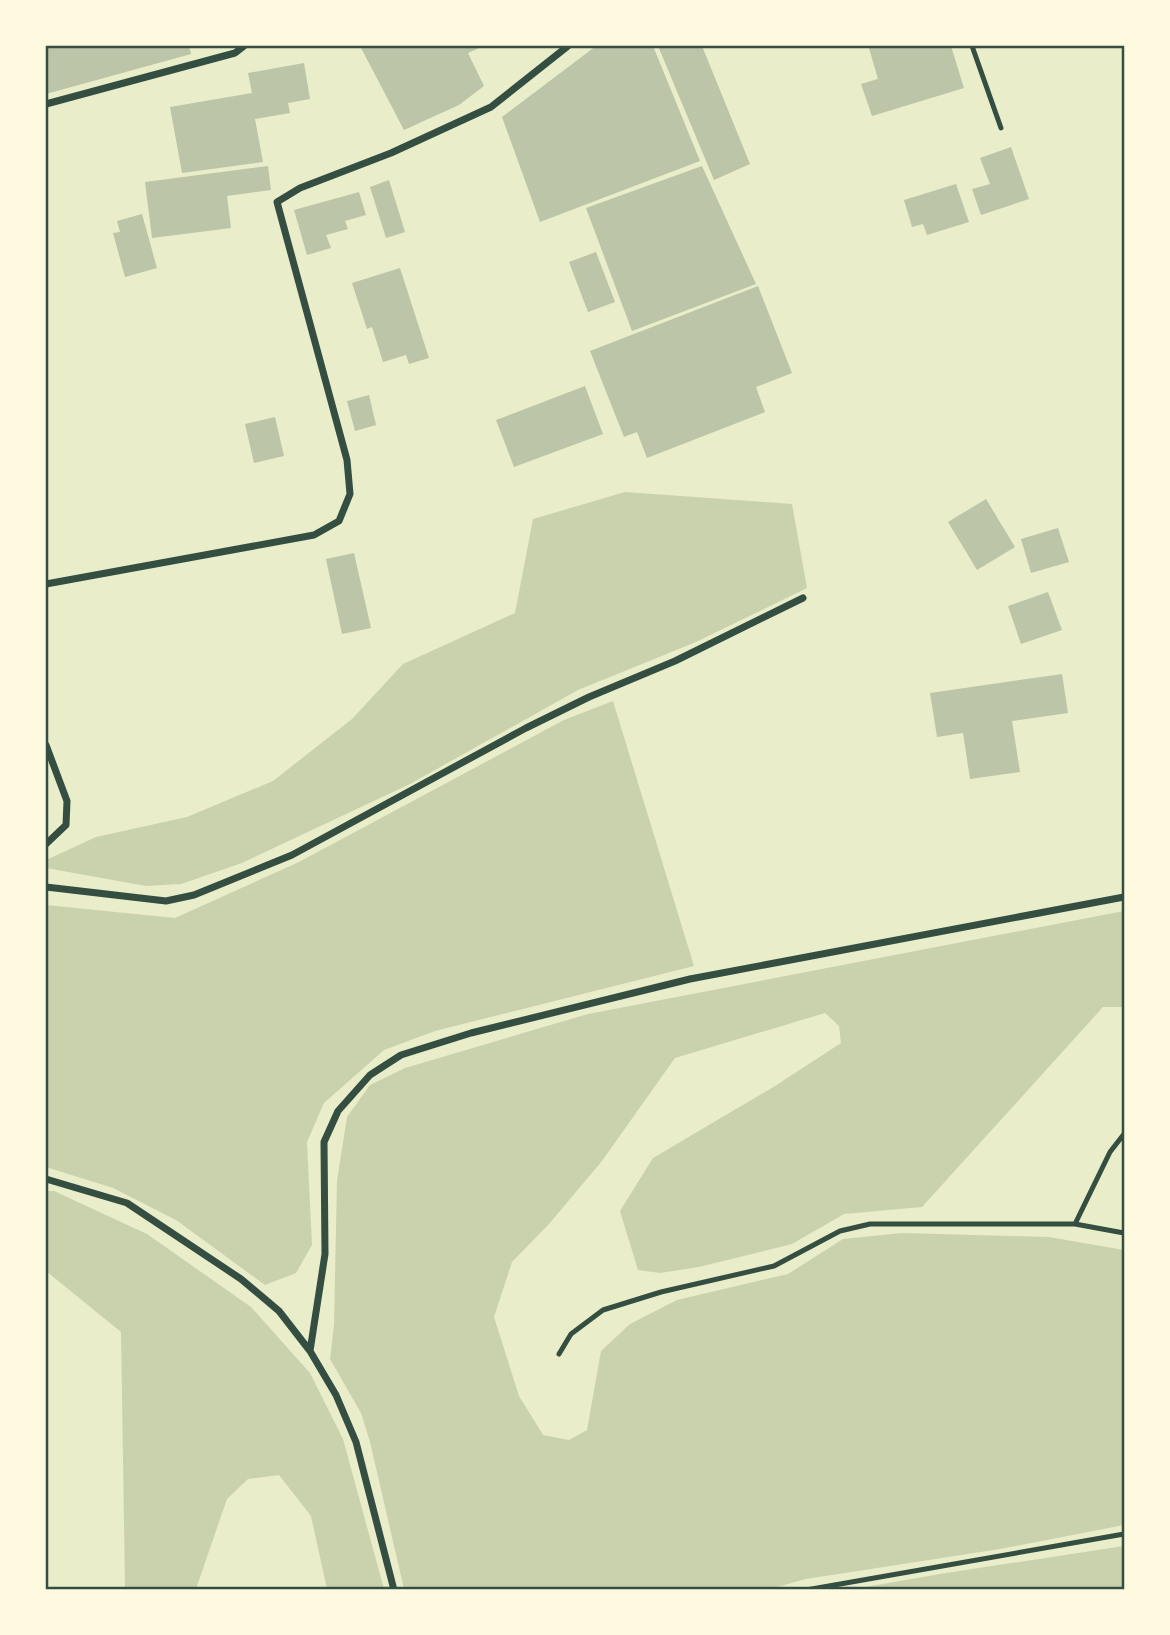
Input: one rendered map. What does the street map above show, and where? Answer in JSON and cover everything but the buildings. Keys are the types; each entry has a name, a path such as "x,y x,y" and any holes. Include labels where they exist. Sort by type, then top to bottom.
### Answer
{"street":[{"path":"46,104 235,53 244,46"},
{"path":"46,584 314,535 339,521 350,494 347,460 277,202 300,188 391,153 491,107 568,46"},
{"path":"46,887 166,901 194,895 292,855 589,697 675,661 803,598"},
{"path":"46,745 67,801 66,825 46,844"},
{"path":"310,1351 325,1254 324,1142 338,1111 370,1075 401,1055 471,1033 690,979 1125,897"},
{"path":"46,1179 127,1203 242,1279 279,1311 310,1351 336,1395 356,1442 394,1590"}],"lane":[{"path":"972,46 1001,128"},
{"path":"1075,1224 1110,1152 1125,1134"},
{"path":"559,1354 571,1334 603,1310 661,1292 774,1266 840,1231 870,1224 1075,1224 1125,1233"},
{"path":"806,1590 1125,1534"}],"green space":[{"path":"625,492 792,504 807,588 696,642 578,690 410,784 242,863 181,884 146,886 46,868 46,860 96,837 187,817 273,781 352,719 403,664 515,613 533,519"},
{"path":"613,701 694,966 435,1031 384,1050 324,1103 307,1142 312,1245 296,1273 265,1285 176,1220 113,1188 46,1167 46,905 175,918 299,862 564,720"},
{"path":"1124,911 1124,1007 1103,1007 922,1207 844,1214 792,1244 699,1267 660,1273 638,1270 620,1211 653,1158 775,1086 841,1043 839,1026 825,1013 675,1058 602,1161 549,1224 512,1262 494,1317 519,1396 543,1435 569,1440 587,1430 601,1351 630,1324 677,1300 788,1274 843,1239 902,1233 1049,1237 1124,1250 1124,1525 1000,1549 806,1579 770,1589 404,1589 361,1413 330,1359 334,1325 337,1181 347,1117 370,1085 405,1068 588,1014"},
{"path":"46,1191 54,1191 147,1234 251,1307 310,1373 343,1439 384,1589 327,1589 311,1516 279,1475 248,1479 227,1499 196,1589 134,1590 125,1587 121,1332 46,1271"},
{"path":"1124,1546 1124,1589 854,1589 946,1573"}]}
